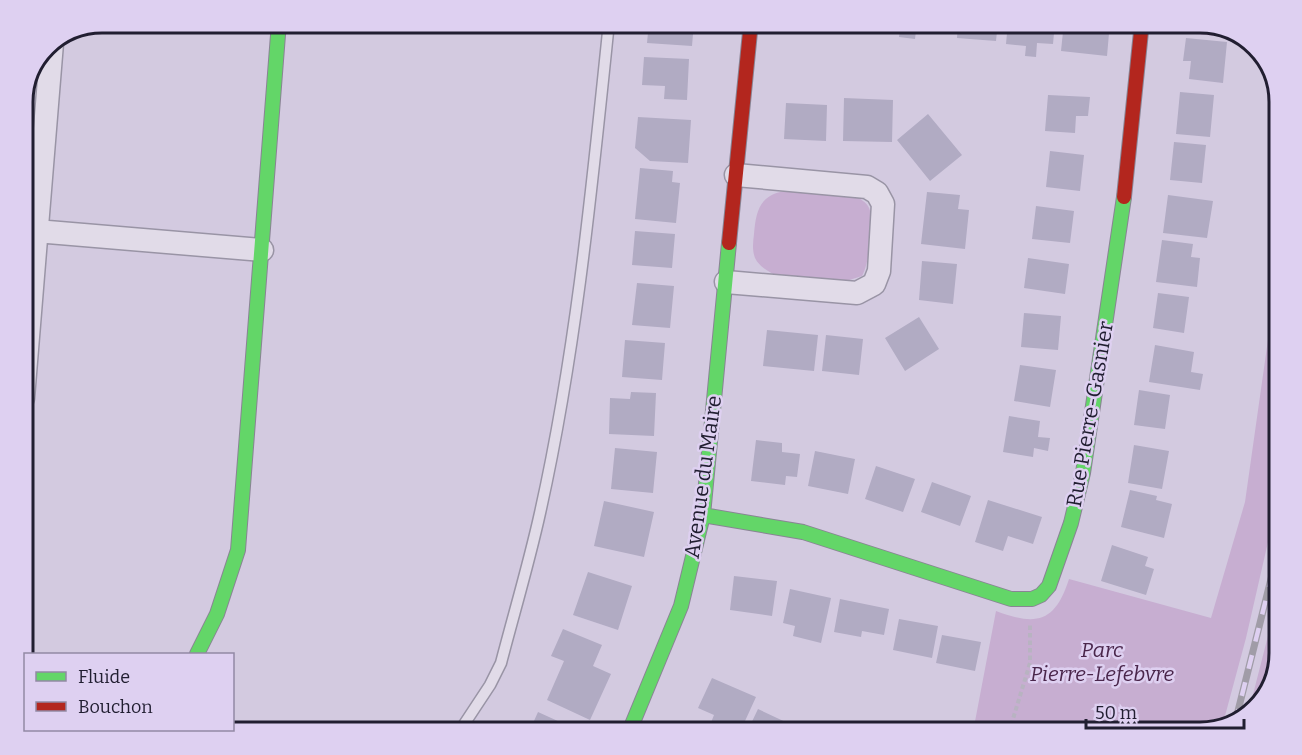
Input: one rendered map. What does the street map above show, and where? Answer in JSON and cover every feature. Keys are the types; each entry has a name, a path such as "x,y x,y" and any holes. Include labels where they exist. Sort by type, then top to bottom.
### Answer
{"street":[{"path":"198,653 217,614 238,550 278,33"},
{"name":"Avenue du Maire","path":"633,722 681,606 703,515 750,33"},
{"name":"Rue Pierre-Gasnier","path":"703,515 802,532 1011,599 1032,599 1041,595 1049,586 1056,568 1083,473 1128,173 1141,33"},
{"path":"33,205 50,56"},
{"path":"726,282 857,293 874,284 879,271 883,204 873,190 867,187 736,175"},
{"path":"33,231 262,250"}],"lane":[{"path":"466,722 490,686 501,663 540,514 565,383 590,217 608,33"}],"path":[{"path":"1012,722 1030,663 1030,620"}],"green space":[{"path":"1185,33 1200,33 1222,37"},
{"path":"784,191 859,198 866,203 871,214 871,232 867,262 862,276 846,281 773,274 759,263 755,258 753,246 760,206 769,197"},
{"name":"Parc Pierre-Lefebvre","path":"1269,333 1269,538 1225,718 1200,722 975,722 996,611 1022,619 1042,617 1057,605 1069,579 1211,618 1245,502"},
{"path":"1269,632 1267,671 1260,688 1252,699"}],"building":[{"path":"648,33 693,33 692,46 647,43"},
{"path":"900,33 916,33 915,39 899,37"},
{"path":"957,33 997,33 996,41 957,38"},
{"path":"1007,33 1054,33 1053,44 1037,43 1036,57 1025,56 1026,46 1006,44"},
{"path":"1063,33 1109,33 1107,56 1061,51"},
{"path":"1186,38 1227,42 1223,83 1189,79 1191,61 1183,61"},
{"path":"644,57 689,59 687,100 664,99 665,86 642,85"},
{"path":"1180,92 1214,95 1210,137 1176,134"},
{"path":"1048,95 1090,97 1088,116 1076,116 1075,133 1045,131"},
{"path":"844,98 893,100 892,142 843,141"},
{"path":"786,103 827,105 826,141 784,139"},
{"path":"928,114 962,155 930,181 897,140"},
{"path":"638,117 691,120 688,163 650,161 635,148"},
{"path":"1174,142 1206,145 1202,183 1170,180"},
{"path":"1050,151 1084,155 1080,191 1046,187"},
{"path":"640,168 673,171 672,182 680,183 676,223 635,219"},
{"path":"927,192 960,195 958,209 969,210 965,249 921,244"},
{"path":"1168,195 1213,201 1207,238 1163,233"},
{"path":"1036,206 1074,211 1070,243 1032,239"},
{"path":"635,231 675,234 672,268 632,265"},
{"path":"1162,240 1193,244 1191,257 1200,258 1197,287 1156,282"},
{"path":"1028,258 1069,264 1065,294 1024,288"},
{"path":"922,261 957,264 953,304 919,300"},
{"path":"637,283 674,286 670,328 632,325"},
{"path":"1158,293 1189,297 1184,333 1153,328"},
{"path":"1024,313 1061,316 1058,350 1021,347"},
{"path":"919,317 939,349 905,371 885,338"},
{"path":"767,330 818,335 814,371 763,366"},
{"path":"826,335 863,339 859,375 822,371"},
{"path":"625,340 665,343 662,380 622,377"},
{"path":"1155,345 1194,352 1191,372 1203,374 1200,390 1149,382"},
{"path":"1020,365 1056,370 1050,407 1014,401"},
{"path":"1139,390 1170,395 1165,429 1134,425"},
{"path":"631,392 656,393 654,436 609,434 610,398 630,399"},
{"path":"1009,416 1040,421 1038,437 1050,438 1048,451 1034,448 1033,457 1003,452"},
{"path":"756,440 782,443 782,452 800,454 797,477 786,476 785,485 751,481"},
{"path":"1134,445 1169,451 1162,489 1128,483"},
{"path":"615,448 657,452 653,493 611,489"},
{"path":"815,451 855,459 848,494 808,486"},
{"path":"876,466 915,479 903,512 865,499"},
{"path":"932,482 971,496 960,526 921,512"},
{"path":"1130,490 1157,496 1156,500 1172,504 1164,538 1121,527"},
{"path":"988,500 1042,517 1033,544 1008,536 1003,551 975,542"},
{"path":"604,501 654,512 644,557 594,546"},
{"path":"1112,545 1148,557 1145,566 1154,569 1146,595 1101,581"},
{"path":"588,572 632,586 618,630 573,615"},
{"path":"734,576 777,581 772,616 730,610"},
{"path":"790,589 831,598 821,643 793,636 795,626 783,623"},
{"path":"840,599 889,609 884,635 862,631 861,637 834,632"},
{"path":"899,619 938,626 932,658 893,650"},
{"path":"563,629 602,645 593,666 611,674 590,720 547,700 564,661 551,656"},
{"path":"942,635 981,642 975,671 936,663"},
{"path":"712,678 756,697 745,722 711,722 714,715 698,708"},
{"path":"758,709 786,722 752,722"},
{"path":"538,712 560,722 534,722"}],"railway":[{"path":"1238,711 1269,587"}],"traffic: fast":[{"path":"198,653 217,614 238,550 278,33"},
{"path":"703,515 803,532 1011,599 1032,599 1041,595 1049,586 1071,523 1083,473 1124,197"},
{"path":"633,722 681,606 703,515 729,243"}],"traffic: jam":[{"path":"729,243 750,33"},
{"path":"1124,197 1141,33"}]}
